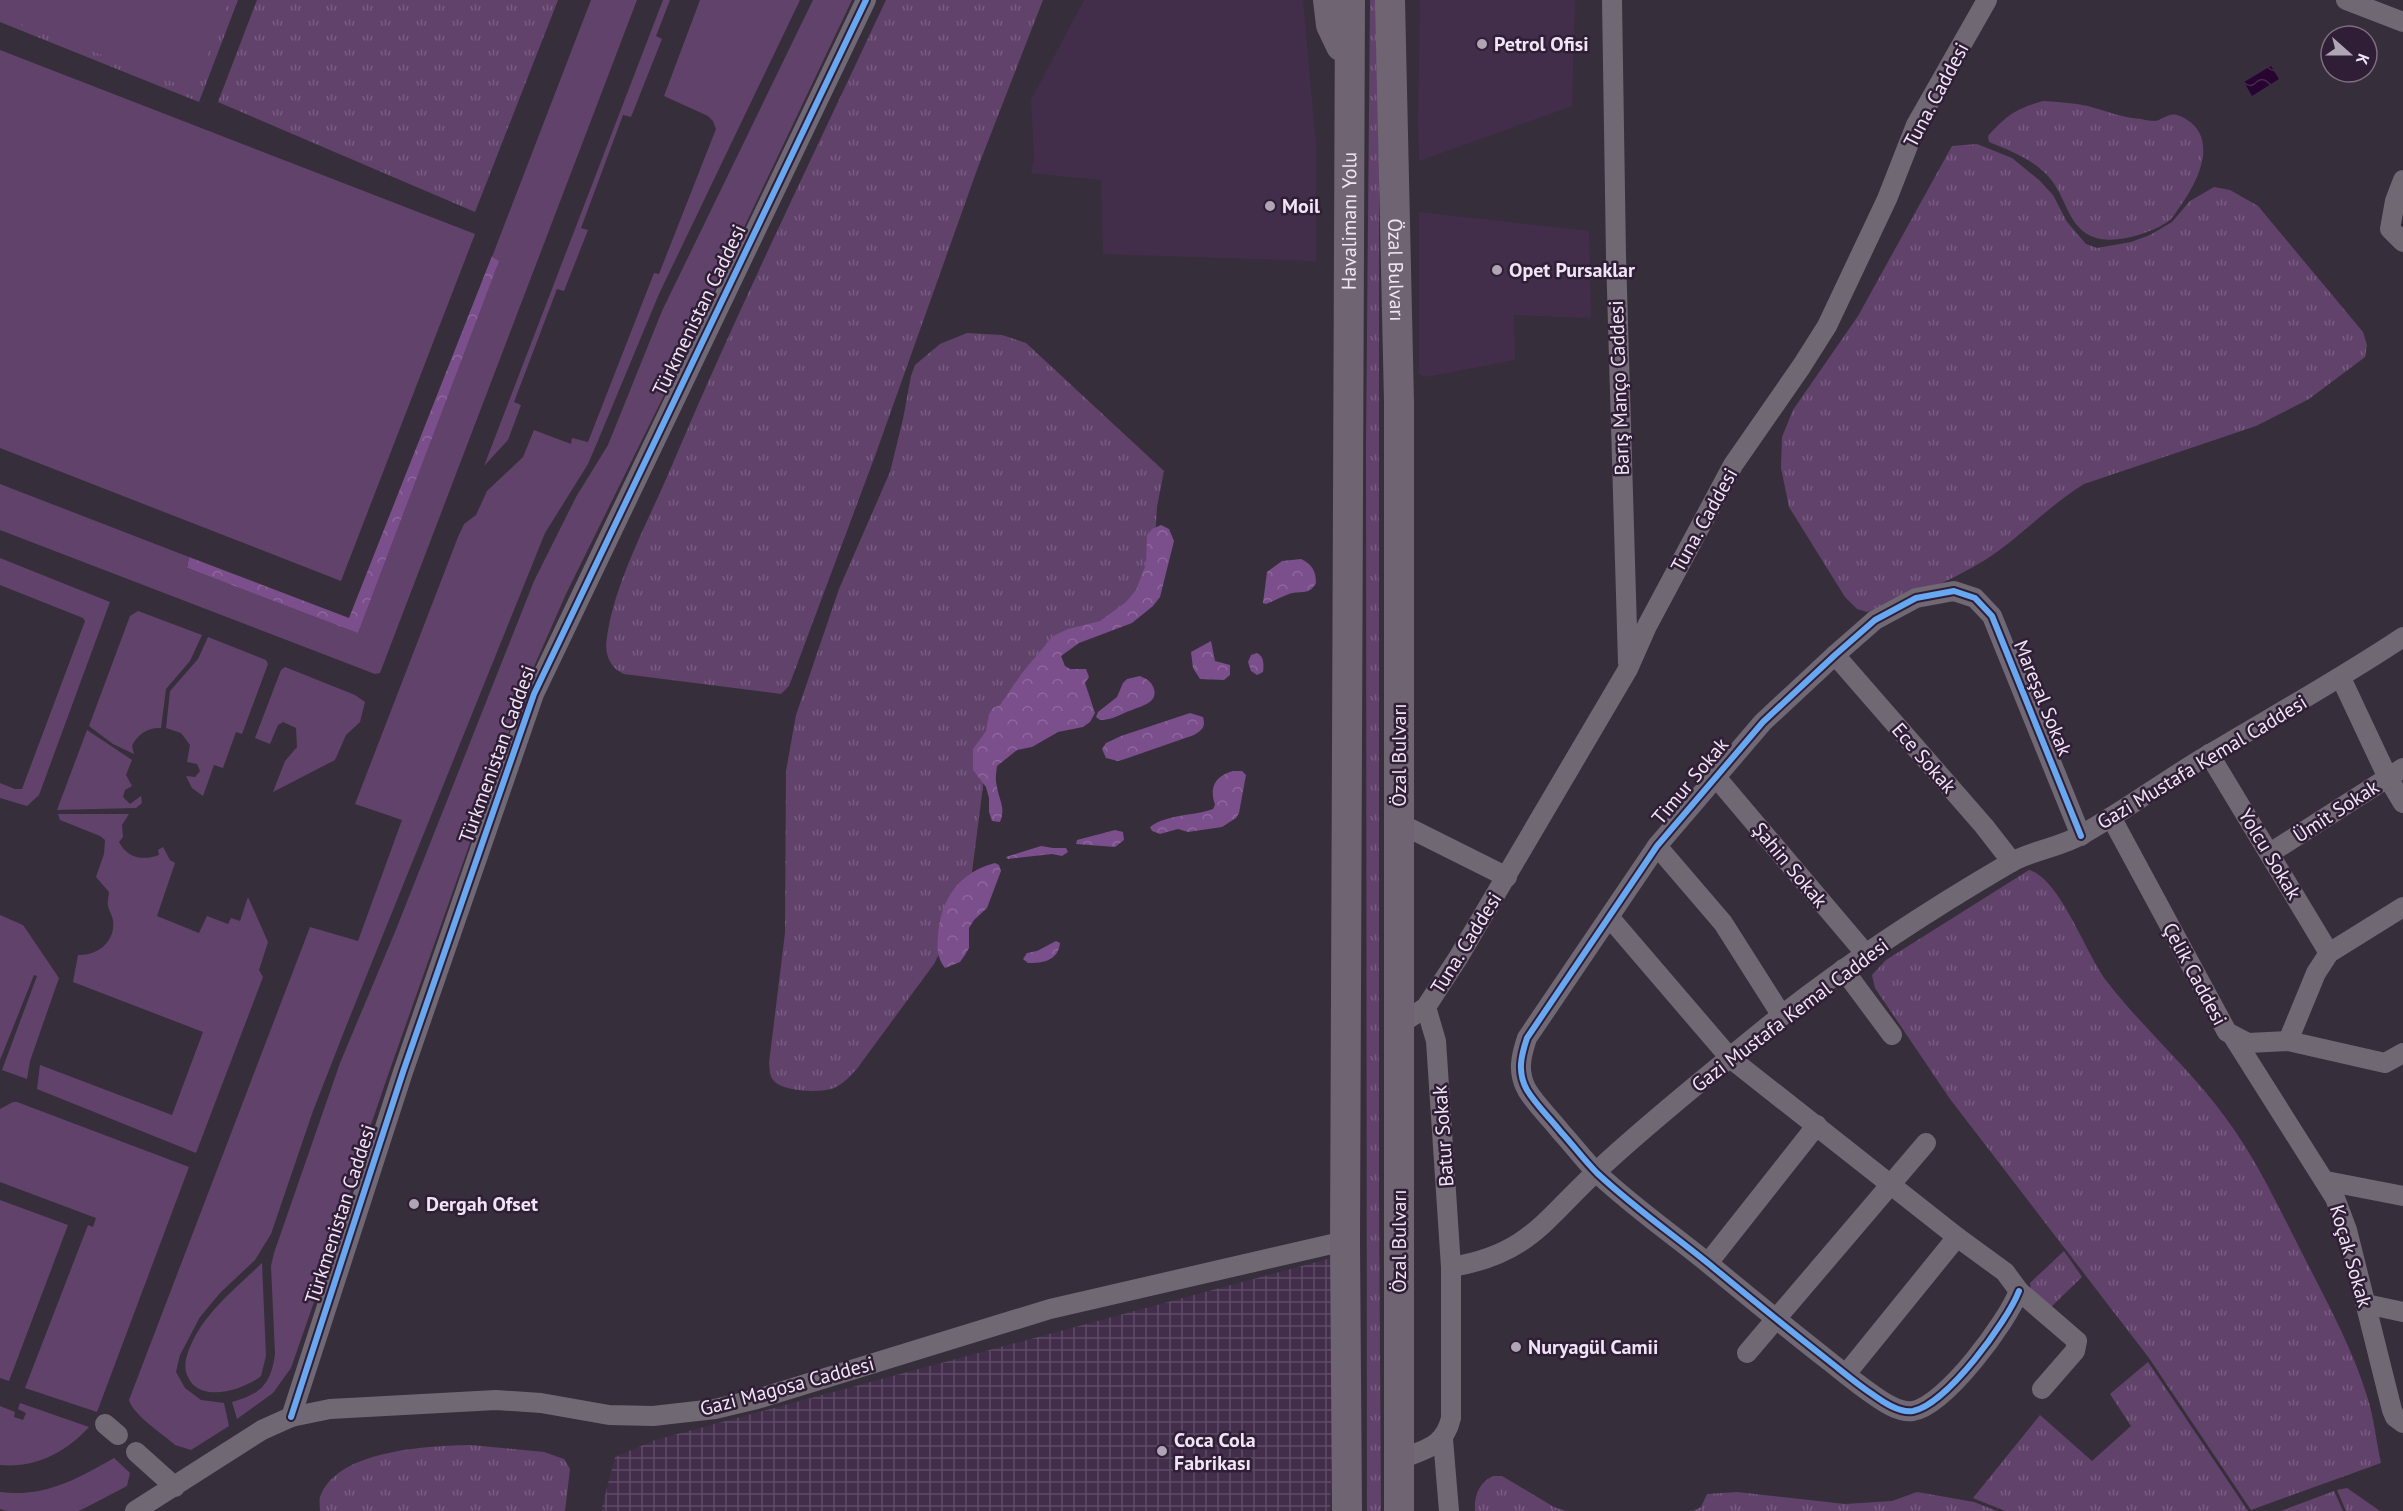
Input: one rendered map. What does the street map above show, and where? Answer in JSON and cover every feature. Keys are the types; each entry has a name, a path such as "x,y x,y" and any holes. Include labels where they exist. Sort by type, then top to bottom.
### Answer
{"highway":[{"path":"1328,0 1331,25 1350,61"},
{"name":"Havalimanı Yolu","path":"1345,1241 1350,0"},
{"name":"Özal Bulvarı","path":"1390,0 1399,402 1399,1511"},
{"path":"1392,110 1410,0"},
{"path":"1345,1241 1347,1511"}],"street":[{"name":"Türkmenistan Caddesi","path":"291,1417 403,1072 534,694 866,0"},
{"name":"Barış Manço Caddesi","path":"1612,0 1616,256 1628,669"},
{"name":"Tuna. Caddesi","path":"1399,1026 1426,1007 1507,877 1628,669 1647,626 1733,465 1802,367 1827,326 1887,199 1916,125 1987,0"},
{"path":"2346,0 2403,22"},
{"path":"2403,180 2395,201 2390,229 2403,243"},
{"name":"Timur Sokak","path":"1596,1172 1532,1099 1522,1077 1520,1062 1527,1038 1657,846 1762,722 1875,620 1916,598 1954,591"},
{"name":"Mareşal Sokak","path":"1954,591 1975,598 1992,616 2081,836"},
{"name":"Gazi Mustafa Kemal Caddesi","path":"1451,1267 1479,1263 1525,1240 1543,1226 1596,1172 1730,1058 1865,953 2012,862 2081,836 2210,754 2341,678 2403,637"},
{"name":"Ece Sokak","path":"1835,655 1984,826 2012,862"},
{"path":"2341,678 2396,773 2403,803"},
{"name":"Yolcu Sokak","path":"2210,754 2329,953"},
{"name":"Ümit Sokak","path":"2270,853 2396,773"},
{"name":"Şahin Sokak","path":"1715,776 1865,953"},
{"name":"Çelik Caddesi","path":"2110,817 2227,1032 2234,1038 2248,1043 2288,1041 2394,1065 2403,1053"},
{"path":"1399,823 1507,877"},
{"path":"1657,846 1723,923 1782,1016"},
{"path":"2288,1041 2316,973 2329,953 2403,907"},
{"path":"1610,918 1730,1058 1818,1125 1890,1185 2005,1272 2019,1291 2077,1341 2075,1351 2042,1389"},
{"path":"1843,969 1892,1035"},
{"name":"Batur Sokak","path":"1426,1007 1437,1041 1451,1267"},
{"name":"Koçak Sokak","path":"2234,1038 2335,1198 2348,1230 2392,1410 2395,1417 2403,1423"},
{"path":"1708,1263 1818,1125"},
{"path":"1748,1353 1926,1143"},
{"path":"1596,1172 1776,1320 1871,1394 1900,1410 1912,1411 1924,1407 1958,1378 1992,1338 2011,1309 2019,1291"},
{"path":"2325,1181 2403,1196"},
{"path":"1846,1374 1957,1236"},
{"name":"Gazi Magosa Caddesi","path":"135,1511 262,1430 291,1417 330,1409 384,1404 496,1400 541,1403 626,1416 715,1409 757,1399 1050,1309 1345,1241"},
{"path":"1399,1460 1434,1445 1448,1432 1451,1418 1451,1267"},
{"path":"2366,1304 2403,1312"},
{"path":"1443,1439 1449,1511"},
{"path":"136,1452 175,1487"}],"shaded area":[{"path":"1084,0 1303,0 1316,145 1316,261 1103,254 1101,180 1031,173 1034,157 1031,100"},
{"path":"1420,0 1575,0 1572,106 1419,161"},
{"path":"1419,212 1589,231 1591,318 1514,315 1515,360 1426,377 1419,374"},
{"path":"1339,1256 1330,1511 601,1511 615,1457 655,1440"}],"green space":[{"path":"0,0 238,0 199,102 0,22"},
{"path":"0,0 229,0 194,90 0,16"},
{"path":"257,0 558,0 475,212 218,102"},
{"path":"591,0 637,0 380,673 375,674 0,530 0,484 189,557 187,568 358,633 499,261 492,257"},
{"path":"663,0 670,0 656,36 662,39 631,117 623,115 581,228 588,230 564,291 557,289 514,402 521,405 508,440 484,466"},
{"path":"700,0 800,0 659,294 588,464 545,533 347,1024 313,1111 271,1234 255,1260 220,1293 200,1317 180,1355 176,1372 185,1388 201,1400 224,1403 229,1426 191,1450 175,1445 142,1418 129,1400 310,927 358,941 402,820 355,804 458,537 464,524 476,515 487,491 523,457 534,430 571,444 572,438 588,442 654,273 659,274 716,129 708,116 664,96"},
{"path":"813,0 852,0 672,379 566,594 525,687 387,1078 338,1233 291,1368 273,1393 237,1419 232,1402 257,1391 271,1373 275,1354 271,1266 340,1063 395,932 534,581 576,497 608,445 662,311"},
{"path":"886,0 1043,0 978,167 875,456 789,686 781,694 624,674 611,664 606,643 611,615 626,571 750,289"},
{"path":"1370,0 1379,0 1381,1511 1367,1511 1366,446"},
{"path":"0,50 475,234 341,581 0,448"},
{"path":"2043,101 2088,106 2121,116 2152,121 2176,115 2193,124 2200,134 2203,158 2188,195 2170,220 2135,236 2114,240 2096,238 2086,234 2073,220 2054,184 2042,170 2021,156 1989,142 1988,136 2007,118 2019,110"},
{"path":"1977,144 2012,158 2039,180 2053,195 2067,222 2086,244 2097,248 2131,242 2150,235 2172,222 2190,201 2214,187 2230,190 2258,206 2363,332 2367,345 2365,357 2309,399 2256,426 2084,484 1985,560 1927,590 1867,612 1857,609 1845,597 1789,507 1781,468 1782,437 1793,410 1858,316 1952,146"},
{"path":"492,256 500,261 358,634 187,568 189,557 349,618"},
{"path":"967,333 1002,335 1026,343 1164,471 1157,507 1153,574 1140,599 1059,645 987,755 971,880 956,920 934,964 856,1070 846,1080 828,1090 794,1089 779,1085 774,1081 770,1075 769,1063 785,933 786,771 796,715 839,589 890,472 915,365 940,344"},
{"path":"1161,525 1169,529 1174,541 1160,597 1153,606 1132,623 1079,643 1061,656 1065,666 1070,669 1086,669 1089,677 1085,683 1095,713 1090,722 1083,727 1058,732 1032,747 1017,750 997,766 996,782 1002,812 1000,822 992,821 986,787 973,770 973,749 986,731 989,714 993,708 1000,705 1022,673 1053,636 1068,629 1100,621 1126,602 1136,590 1146,564 1147,535 1152,529"},
{"path":"0,558 110,602 39,795 27,806 0,798 0,783 15,789 22,789 85,621 83,618 0,585"},
{"path":"1301,559 1308,563 1314,571 1316,583 1311,590 1289,594 1266,604 1263,603 1267,572 1282,561"},
{"path":"138,611 202,635 190,661 166,689 161,728 152,729 140,735 132,746 134,754 113,744 89,726 130,616"},
{"path":"208,637 266,660 268,664 242,734 236,732 223,768 214,765 203,796 192,788 186,776 195,777 200,771 197,764 187,762 190,745 181,733 166,728 170,691 198,659"},
{"path":"1211,641 1215,661 1230,665 1230,675 1224,680 1200,679 1193,668 1191,652"},
{"path":"1257,653 1262,658 1263,672 1257,675 1251,671 1248,662 1251,655"},
{"path":"285,667 355,695 365,702 360,722 346,735 335,760 273,792 285,761 297,747 296,728 283,722 278,725 270,744 255,738 281,670"},
{"path":"1140,676 1149,681 1153,687 1155,694 1151,701 1113,718 1100,720 1096,717 1098,712 1117,697 1127,679"},
{"path":"1190,713 1203,717 1204,720 1203,728 1194,735 1118,761 1106,758 1102,749 1106,743"},
{"path":"87,730 132,760 126,775 132,786 125,790 123,797 130,804 141,796 142,803 136,808 57,810"},
{"path":"1233,771 1242,771 1246,775 1236,818 1222,827 1188,832 1178,829 1160,834 1152,831 1150,827 1172,817 1213,809 1215,783 1222,776"},
{"path":"58,814 129,814 122,825 123,837 119,842 126,852 136,857 147,858 159,855 158,850 163,847 170,860 175,863 157,916 199,933 207,916 228,924 231,918 240,921 248,897 268,942 259,970 263,977 196,1153 37,1089 40,1065 172,1115 203,1032 73,982 78,955 99,950 109,941 113,920 108,904 109,892 96,877 104,854 105,840 60,820"},
{"path":"1115,830 1123,832 1124,840 1115,847 1076,844 1077,840"},
{"path":"1041,846 1066,848 1068,852 1062,856 1052,854 1008,859 1006,857"},
{"path":"995,863 999,865 1001,871 987,908 969,928 969,948 960,962 945,968 939,957 938,940 947,899 971,873"},
{"path":"2029,870 2040,876 2051,887 2062,902 2108,983 2211,1099 2256,1164 2353,1358 2369,1404 2381,1463 2251,1510 2149,1358 1950,1099 1875,988 1872,975 1886,960"},
{"path":"0,915 23,925 59,978 30,1061 27,1079 2,1070 37,976 34,975 0,1060"},
{"path":"1056,941 1060,943 1059,949 1049,960 1028,963 1023,959 1027,953 1037,951"},
{"path":"13,1102 189,1167 97,1412 25,1388 88,1225 93,1227 96,1218 0,1182 0,1109"},
{"path":"0,1200 68,1225 9,1381 0,1378"},
{"path":"2064,1251 2082,1277 2051,1307 2031,1290 2030,1283"},
{"path":"262,1263 266,1356 261,1376 234,1390 212,1392 202,1390 194,1385 186,1373 186,1359 191,1344 217,1306"},
{"path":"2148,1362 2248,1511 2005,1511 1973,1498 2040,1415 2092,1461 2131,1426 2110,1394"},
{"path":"20,1403 89,1427 70,1444 49,1457 26,1464 0,1465 0,1406 15,1412 14,1417 23,1420 26,1413 18,1409"},
{"path":"471,1445 544,1452 564,1459 570,1469 565,1511 320,1511 320,1497 330,1481 345,1469 364,1460 410,1449"},
{"path":"114,1458 130,1473 127,1486 85,1508 78,1511 7,1511 0,1509 0,1492 31,1492 60,1485"},
{"path":"1493,1476 1502,1476 1554,1507 1566,1511 1475,1511 1478,1490"},
{"path":"2347,1488 2380,1511 2346,1511 2337,1490"},
{"path":"2334,1491 2343,1511 2281,1511"},
{"path":"1737,1492 1845,1504 1892,1501 1917,1492 1974,1502 1997,1511 1693,1511 1701,1507 1707,1494"}],"water":[{"path":"2271,66 2279,79 2252,96 2244,82"}],"cycle path":[{"path":"291,1417 403,1072 534,694 866,0"},
{"path":"2019,1291 1989,1341 1958,1379 1942,1394 1927,1405 1913,1411 1891,1406 1850,1378 1597,1173 1527,1090 1522,1077 1522,1058 1527,1038 1657,846 1763,722 1875,620 1916,598 1954,591 1975,598 1992,616 2081,836"}],"place":[{"name":"Petrol Ofisi","path":"1482,44"},
{"name":"Moil","path":"1270,206"},
{"name":"Opet Pursaklar","path":"1497,270"},
{"name":"Dergah Ofset","path":"414,1204"},
{"name":"Nuryagül Camii","path":"1516,1347"},
{"name":"Coca Cola Fabrikası","path":"1162,1451"}]}
